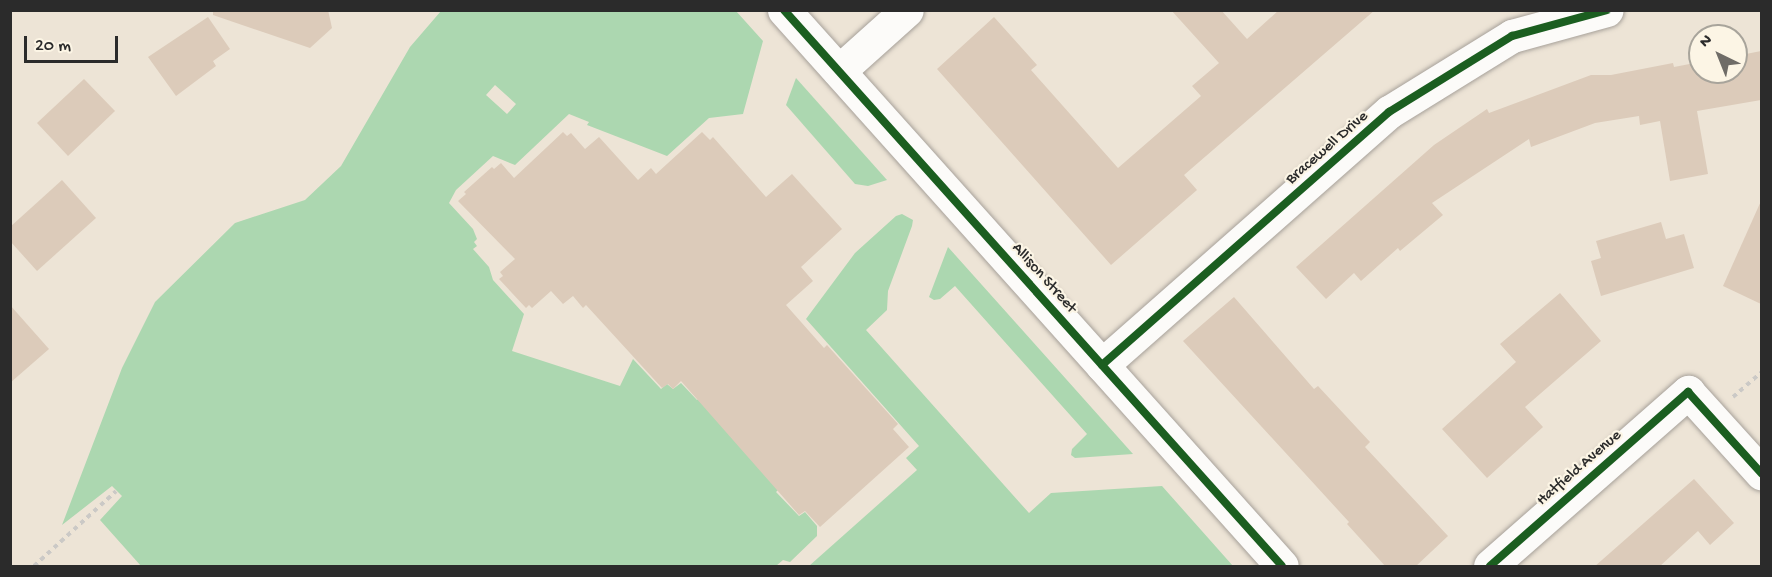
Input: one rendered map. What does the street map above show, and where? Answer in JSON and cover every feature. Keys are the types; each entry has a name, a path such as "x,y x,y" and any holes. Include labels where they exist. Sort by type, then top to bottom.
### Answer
{"street":[{"name":"Allison Street","path":"784,10 1282,567"},
{"path":"839,71 907,10"},
{"name":"Bracewell Drive","path":"1102,365 1389,112 1512,36 1606,10"},
{"name":"Hatfield Avenue","path":"1490,567 1688,392 1761,474"}],"path":[{"path":"34,567 116,491"}],"green space":[{"path":"441,11 736,11 763,41 743,114 709,118 667,156 587,125 589,122 569,114 515,165 493,156 456,190 449,203 473,229 477,239 474,242 477,246 473,249 489,267 493,280 524,314 512,351 620,386 633,359 661,389 667,384 673,389 681,383 697,400 703,396 782,486 776,492 799,516 805,512 817,526 817,536 790,562 783,560 776,566 141,566 100,520 122,496 112,486 62,525 122,368 155,302 235,223 305,200 341,166 410,47","holes":["495,85 516,104 507,114 486,95"]},
{"path":"796,78 887,180 868,186 855,184 786,105"},
{"path":"902,214 913,220 888,291 887,310 866,330 1029,513 1051,493 1162,486 1233,566 809,566 917,470 906,458 919,446 806,319 855,253 896,216"},
{"path":"948,247 1133,454 1075,458 1071,455 1072,449 1087,434 955,286 940,299 934,300 929,297"}],"building":[{"path":"213,10 328,10 332,28 310,48 213,15"},
{"path":"1171,10 1221,10 1247,39 1279,10 1375,10 1184,175 1197,190 1111,265 937,69 994,17 1037,65 1031,70 1118,168 1201,96 1192,86 1219,63"},
{"path":"208,17 230,49 213,61 216,66 176,96 148,57"},
{"path":"1761,51 1761,100 1697,111 1708,174 1670,181 1660,121 1640,125 1639,116 1595,123 1531,147 1529,139 1432,203 1443,215 1400,251 1398,248 1361,281 1354,273 1326,299 1296,267 1434,145 1487,109 1489,113 1591,75 1611,75 1673,63 1674,67 1688,64 1688,84 1748,84 1748,54"},
{"path":"84,79 115,111 68,156 37,123"},
{"path":"563,132 567,136 571,133 585,149 599,137 638,180 651,168 656,174 702,132 710,140 713,137 766,197 792,174 842,229 801,267 813,281 786,305 824,348 827,345 898,424 893,429 909,447 820,527 805,511 799,515 681,381 673,389 668,384 662,388 586,305 583,308 573,296 563,304 551,291 532,308 529,305 526,308 499,279 503,276 500,272 515,259 458,201 466,194 464,192 492,167 494,169 501,163 514,178"},
{"path":"62,180 96,218 37,271 10,241 10,227"},
{"path":"1761,201 1761,304 1723,286"},
{"path":"1661,222 1666,239 1684,234 1694,268 1601,296 1591,261 1601,258 1596,241"},
{"path":"1560,293 1601,341 1525,407 1543,427 1487,478 1442,429 1516,362 1500,344"},
{"path":"1234,297 1314,389 1318,386 1370,442 1365,447 1448,536 1415,567 1386,567 1347,524 1349,522 1183,341"},
{"path":"10,305 49,349 10,383"},
{"path":"1694,479 1734,523 1710,545 1698,531 1659,567 1594,567"}],"cycle path":[{"path":"784,10 1282,566"},
{"path":"1102,365 1389,112 1512,36 1607,10"},
{"path":"1490,566 1688,392 1762,474"}]}
